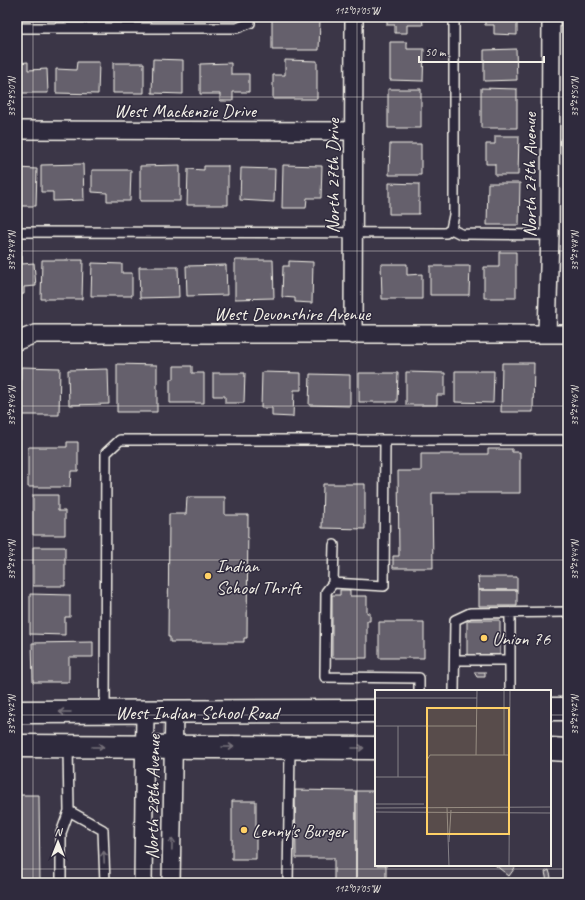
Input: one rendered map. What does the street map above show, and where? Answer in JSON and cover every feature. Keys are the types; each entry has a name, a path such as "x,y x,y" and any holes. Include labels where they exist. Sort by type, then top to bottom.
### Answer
{"main road":[{"path":"551,709 568,709"},
{"name":"West Indian School Road","path":"17,712 375,711"},
{"name":"West Indian School Road","path":"17,746 375,748"},
{"path":"551,749 568,750"}],"street":[{"name":"North 27th Drive","path":"353,334 354,17"},
{"name":"North 27th Avenue","path":"548,333 551,17"},
{"name":"West Mackenzie Drive","path":"17,130 353,131"},
{"name":"West Devonshire Avenue","path":"17,341 35,334 568,334"},
{"name":"North 28th Avenue","path":"144,883 145,712"},
{"name":"North 28th Avenue","path":"171,883 174,712"}],"lane":[{"path":"17,28 237,28 250,23 250,17"},
{"path":"17,232 446,233 451,229 454,215 454,17"},
{"path":"451,229 461,234 550,235"},
{"path":"105,712 106,453 120,440 568,440"},
{"path":"333,583 384,586 385,440"},
{"path":"334,545 333,583 326,592 325,677 419,678 419,690"},
{"path":"454,690 455,620 470,613 568,612"},
{"path":"510,613 510,690"},
{"path":"454,660 510,660"},
{"path":"61,883 61,833 69,811 68,746"},
{"path":"288,883 290,748"},
{"path":"69,811 103,830 105,883"}],"building":[{"path":"272,17 314,17 314,20 320,20 319,50 272,50"},
{"path":"387,17 422,17 423,25 407,25 407,33 395,33 395,25 387,25"},
{"path":"485,17 517,17 517,35 494,34 494,25 485,25"},
{"path":"390,42 407,42 407,49 424,49 423,81 390,80"},
{"path":"516,49 517,80 484,81 484,50"},
{"path":"153,59 183,60 183,94 152,93"},
{"path":"285,60 317,61 317,99 273,99 273,75 285,75"},
{"path":"28,62 28,70 47,69 48,93 17,93 17,63"},
{"path":"77,62 99,62 98,94 56,93 56,69 76,70"},
{"path":"113,63 144,63 144,93 113,93"},
{"path":"231,63 231,74 249,74 249,92 233,92 233,101 220,101 220,94 200,94 200,64"},
{"path":"481,88 517,89 517,128 481,128"},
{"path":"388,89 421,89 421,128 388,128"},
{"path":"495,136 519,136 518,175 495,175 495,164 486,164 486,144 495,144"},
{"path":"390,144 421,144 421,175 389,175"},
{"path":"83,164 84,200 53,201 53,192 41,192 41,165"},
{"path":"180,165 180,201 140,201 140,166"},
{"path":"283,165 322,166 321,198 307,198 306,208 282,208"},
{"path":"204,166 228,166 228,205 187,205 188,169 204,170"},
{"path":"17,168 37,169 36,206 17,206"},
{"path":"241,168 275,169 274,202 240,200"},
{"path":"92,170 131,170 130,201 107,201 107,193 92,192"},
{"path":"389,183 419,184 419,214 389,214"},
{"path":"488,183 520,183 519,225 487,225"},
{"path":"499,252 516,252 516,298 484,298 484,267 499,267"},
{"path":"17,255 22,255 22,264 34,263 36,286 24,287 24,294 17,295"},
{"path":"42,260 83,260 82,299 41,299"},
{"path":"235,260 273,260 274,298 235,299"},
{"path":"289,261 313,262 312,303 295,302 295,298 282,297 283,266 289,266"},
{"path":"92,263 122,264 122,273 132,273 132,296 91,296"},
{"path":"381,264 407,264 407,275 422,274 422,299 382,299"},
{"path":"226,265 227,295 187,296 186,266"},
{"path":"430,266 470,266 469,295 430,295"},
{"path":"139,267 178,267 179,297 140,298"},
{"path":"502,363 534,363 533,412 501,412"},
{"path":"117,364 157,365 157,412 117,412"},
{"path":"174,366 192,366 192,373 204,373 204,403 170,403 170,379 174,379"},
{"path":"21,367 60,368 59,415 20,415"},
{"path":"108,369 109,404 69,405 68,370"},
{"path":"455,371 494,371 493,403 455,402"},
{"path":"262,372 301,373 301,390 294,390 293,417 272,416 272,408 261,408"},
{"path":"406,372 445,373 445,395 437,395 437,405 406,405"},
{"path":"213,373 245,373 244,403 225,403 225,396 213,396"},
{"path":"359,373 398,373 397,402 359,402"},
{"path":"310,374 350,375 350,406 309,405"},
{"path":"67,442 78,442 78,471 71,471 70,487 28,487 28,447 67,447"},
{"path":"488,449 512,449 512,452 520,452 520,493 432,493 433,568 393,568 393,556 399,556 398,471 421,471 421,454 488,454"},
{"path":"323,484 365,484 365,529 322,528"},
{"path":"33,495 58,495 58,511 65,511 65,535 33,535"},
{"name":"Indian School Thrift","path":"187,497 225,497 225,515 248,515 247,638 244,638 244,642 170,642 170,637 168,637 169,514 186,514"},
{"path":"33,547 65,547 65,586 33,586"},
{"path":"478,577 517,577 517,590 479,590"},
{"path":"340,590 350,590 350,596 367,596 367,613 370,613 370,621 367,621 367,658 332,658 332,595 340,595"},
{"path":"479,590 517,590 517,606 479,606"},
{"path":"30,594 70,595 70,617 65,617 65,635 30,634"},
{"name":"Union 76","path":"467,620 500,620 500,657 467,657"},
{"path":"379,622 424,622 424,658 379,658"},
{"path":"93,642 93,657 69,657 69,682 33,682 32,643"},
{"path":"474,672 485,672 485,677 477,677"},
{"path":"295,790 356,791 356,883 334,883 334,858 296,858"},
{"path":"356,791 375,791 375,866 386,866 386,883 356,883"},
{"path":"17,795 39,795 40,883 17,883"},
{"name":"Lenny's Burger","path":"232,801 256,801 256,859 232,859"},
{"path":"496,866 516,866 509,876"},
{"path":"549,870 551,877 547,881 545,872"}],"place":[{"name":"Indian School Thrift","path":"208,576"},
{"name":"Union 76","path":"484,638"},
{"name":"Lenny's Burger","path":"244,830"}]}
